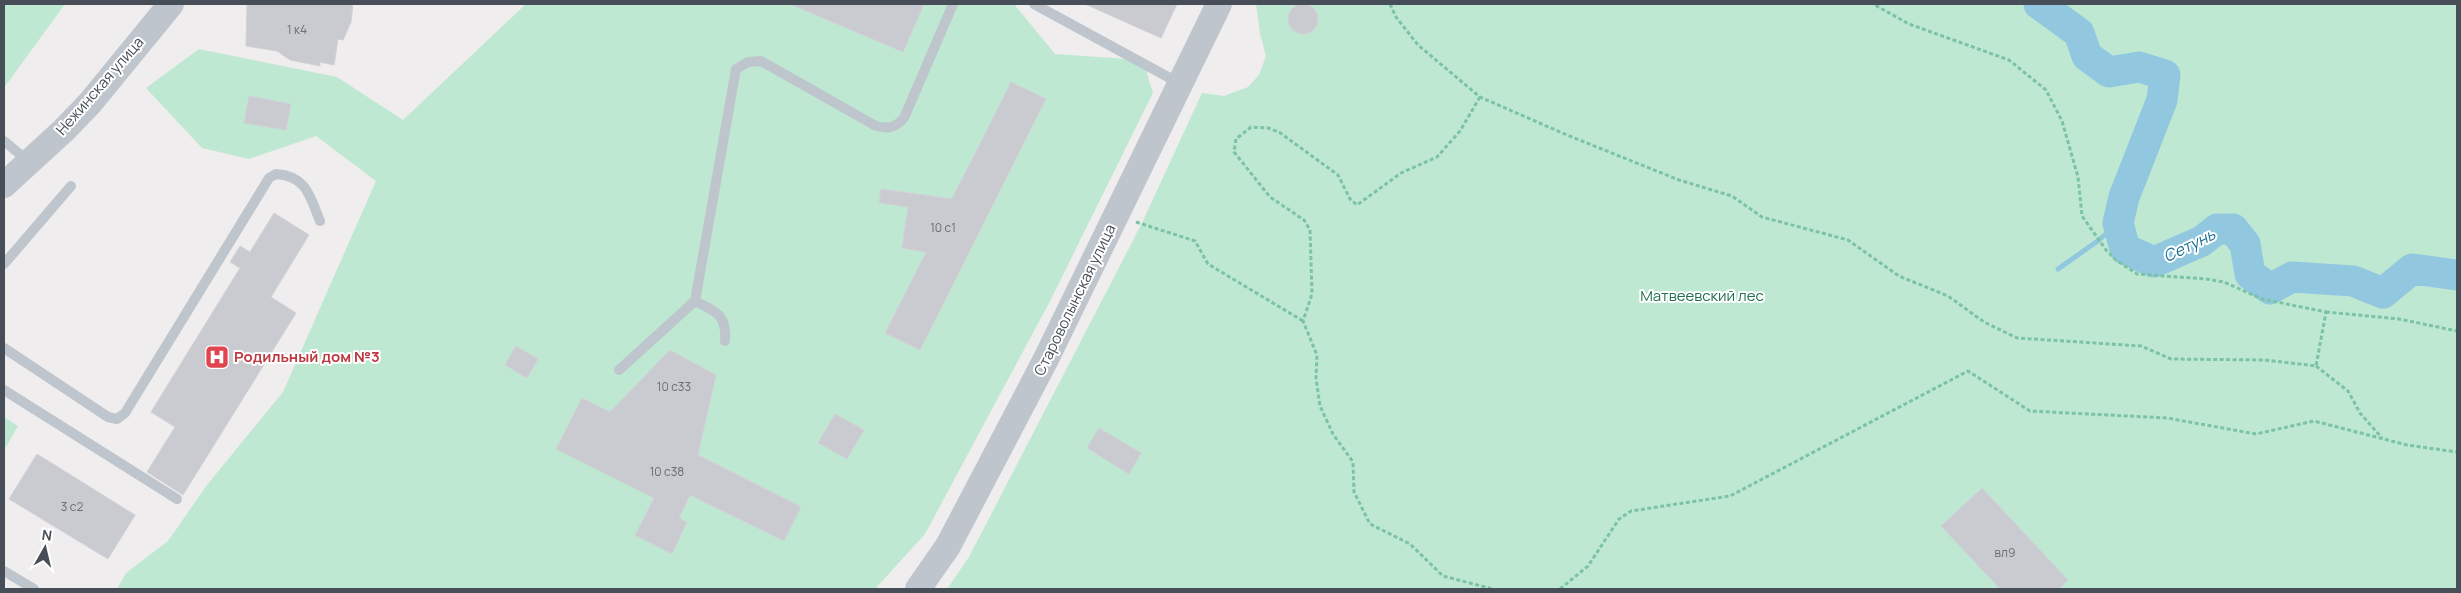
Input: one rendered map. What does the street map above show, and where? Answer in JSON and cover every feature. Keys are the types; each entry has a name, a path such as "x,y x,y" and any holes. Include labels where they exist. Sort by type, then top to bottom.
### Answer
{"street":[{"name":"Нежинская улица","path":"4,185 90,103 171,4"},
{"name":"Староволынская улица","path":"918,589 948,546 1042,368 1219,4"}],"lane":[{"path":"619,370 695,301 736,69 748,62 761,61 876,126 891,128 904,118 952,4"},
{"path":"1034,4 1180,84"},
{"path":"4,141 29,162"},
{"path":"4,348 108,418 117,419 125,413 269,178 276,174 295,177 303,184 320,221"},
{"path":"4,264 72,186"},
{"path":"695,301 722,318 726,327 725,341"},
{"path":"4,390 177,499"},
{"path":"4,571 34,589"}],"path":[{"path":"1390,4 1396,17 1418,45 1480,97 1567,136 1670,177 1732,196 1762,217 1848,240 1899,276 1948,296 1984,322 2017,338 2141,346 2170,359 2265,360 2316,366 2348,391 2360,413 2382,438"},
{"path":"1873,4 1909,24 2008,60 2046,90 2062,121 2078,177 2082,216 2106,250 2116,260 2137,274 2224,282 2262,299 2326,312 2398,319 2457,331"},
{"path":"1303,321 1312,294 1310,230 1304,220 1270,197 1234,152 1236,139 1251,127 1268,128 1278,132 1338,175 1350,198 1357,205 1401,173 1437,157 1460,131 1480,97"},
{"path":"1129,220 1195,241 1208,264 1303,321 1317,355 1316,378 1320,406 1333,434 1353,462 1354,492 1370,524 1410,544 1443,576 1492,589"},
{"path":"2316,366 2326,312"},
{"path":"1560,589 1588,566 1619,520 1631,512 1730,496 1968,371 2030,411 2167,418 2256,434 2314,421 2407,445 2457,452"}],"green space":[{"path":"4,4 65,4 6,85 4,85"},
{"path":"526,4 1014,4 1055,54 1143,60 1153,93 1049,303 925,534 875,589 117,589 126,573 168,541 207,485 283,392 376,181 316,136 249,159 202,148 146,88 199,49 337,77 403,120"},
{"name":"Матвеевский лес","path":"1256,4 2457,4 2457,589 947,589 969,557 1141,225 1202,93 1224,96 1248,87 1259,75 1266,56 1260,34"},
{"path":"4,417 18,426 6,447 4,446"}],"building":[{"path":"247,4 353,4 351,22 343,40 338,39 334,65 320,62 320,66 290,60 277,51 246,46"},
{"path":"790,4 924,4 903,52"},
{"path":"1085,4 1177,4 1161,38"},
{"path":"1303,4 1314,8 1318,19 1314,30 1303,34 1292,30 1288,19 1292,8"},
{"path":"1011,82 1046,99 920,350 885,333 926,252 902,248 908,207 879,203 881,189 952,199"},
{"path":"249,96 291,104 286,130 244,123"},
{"path":"274,213 309,235 271,297 296,313 183,495 147,472 175,427 151,412 240,268 230,262 240,246 250,252"},
{"path":"516,346 538,359 527,378 505,365"},
{"path":"670,350 716,375 698,455 801,507 784,541 690,495 679,518 687,522 672,554 635,535 654,498 556,449 582,398 610,412"},
{"path":"835,414 864,430 847,459 818,443"},
{"path":"1099,428 1141,453 1129,474 1087,448"},
{"path":"37,454 135,515 108,559 9,499"},
{"path":"1982,488 2068,580 2059,589 2000,589 1941,526"}],"waterway":[{"name":"Сетунь","path":"2039,4 2079,33 2087,56 2109,72 2139,67 2165,75 2162,100 2124,197 2118,223 2125,249 2154,262 2202,241 2217,229 2233,229 2245,244 2250,274 2270,289 2292,277 2353,281 2383,293 2412,269 2457,275"},
{"path":"2058,269 2099,240 2118,223"}],"place":[{"name":"Родильный дом №3","path":"217,357"}]}
